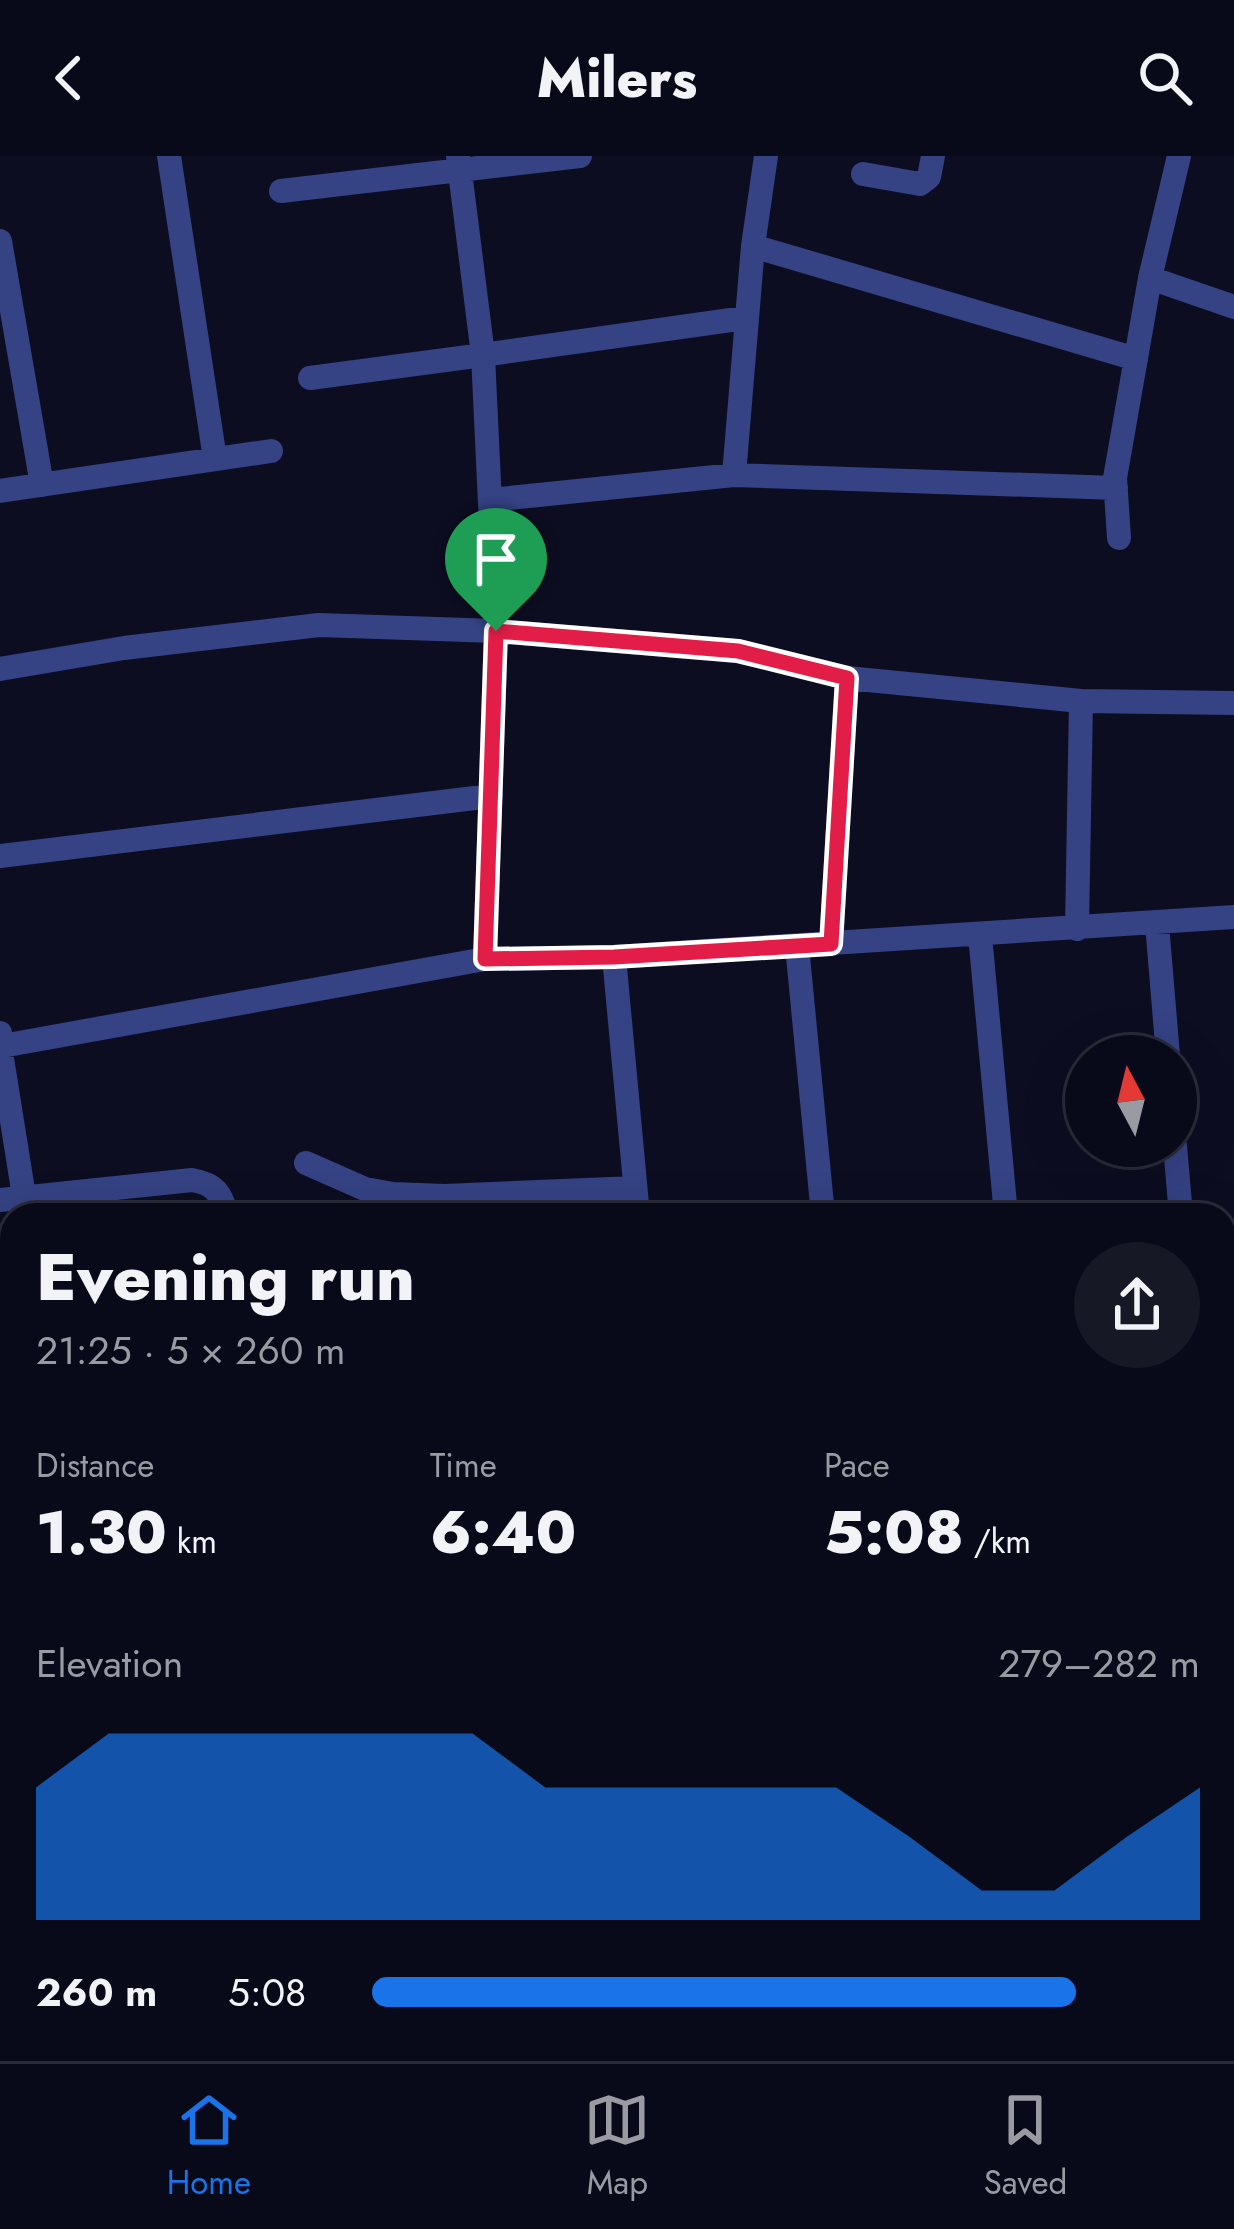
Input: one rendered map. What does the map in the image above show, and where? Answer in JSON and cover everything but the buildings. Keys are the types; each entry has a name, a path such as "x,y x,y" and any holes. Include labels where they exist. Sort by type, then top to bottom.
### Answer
{"street":[{"path":"169,156 214,459"},
{"path":"281,191 459,163 580,156"},
{"path":"734,475 753,246 766,156"},
{"path":"863,174 920,184 929,177 933,156"},
{"path":"1119,538 1116,488 1136,359 1180,156"},
{"path":"459,163 483,355 496,631 485,959"},
{"path":"0,241 7,321 42,485"},
{"path":"753,246 1136,359"},
{"path":"1150,278 1234,307"},
{"path":"310,378 746,318"},
{"path":"0,491 271,451"},
{"path":"490,500 734,475 1116,488"},
{"path":"0,669 319,625 496,631 738,651 847,678 1081,700 1234,703"},
{"path":"831,944 847,678"},
{"path":"1077,929 1081,700"},
{"path":"0,856 490,796"},
{"path":"17,1203 1,1042 485,959 614,957 1234,917"},
{"path":"1157,925 1166,1035"},
{"path":"980,935 1005,1203"},
{"path":"797,946 822,1203"},
{"path":"614,957 637,1203"},
{"path":"306,1163 365,1189 393,1194 635,1188"},
{"path":"1177,1167 1180,1203"},
{"path":"24,1203 192,1180 207,1182 220,1192 223,1203"}],"route":[{"path":"496,631 738,651 847,678 831,944 485,959 496,631"}]}
